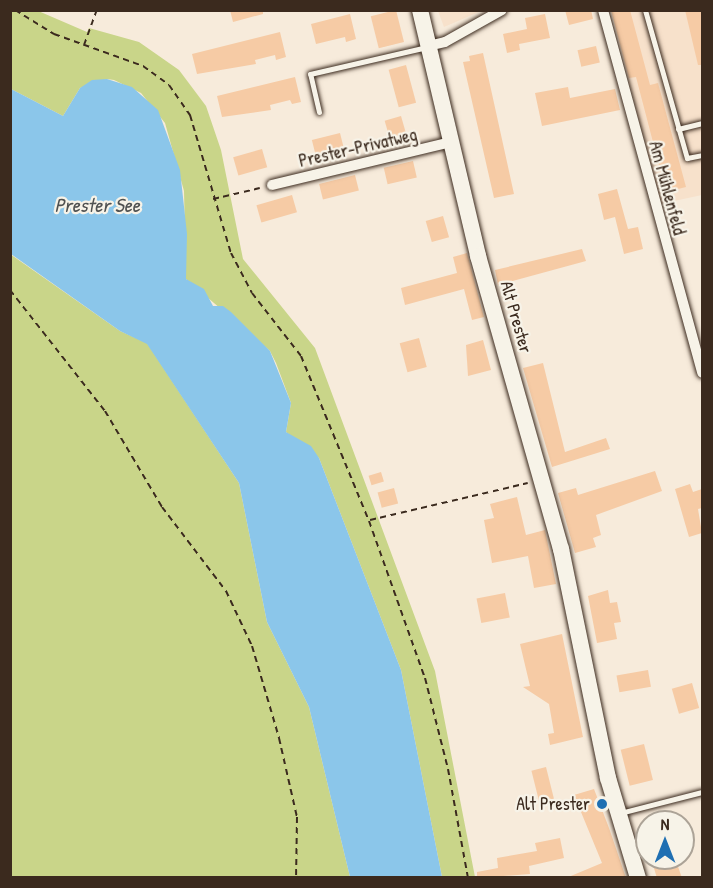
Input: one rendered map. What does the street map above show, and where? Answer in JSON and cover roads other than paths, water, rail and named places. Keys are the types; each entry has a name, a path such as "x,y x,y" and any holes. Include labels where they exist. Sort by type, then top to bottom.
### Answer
{"main road":[{"name":"Alt Prester","path":"420,10 478,256 561,549 618,813 639,878"}],"street":[{"path":"429,46 445,42 502,10"},
{"name":"Am Mühlenfeld","path":"603,10 702,373"},
{"name":"Prester-Privatweg","path":"272,185 451,142"}],"lane":[{"path":"645,10 687,159 702,155"},
{"path":"319,112 310,74 429,46"},
{"path":"678,129 702,123"},
{"path":"618,813 702,792"}],"water":[{"name":"Prester See","path":"107,79 132,87 158,110 180,170 187,234 186,279 204,289 213,306 223,306 231,312 270,351 291,403 286,432 311,446 319,458 401,670 442,877 350,877 309,707 267,622 239,483 147,344 120,331 11,254 11,89 63,116 80,88 92,80"}],"place":[{"name":"Alt Prester","path":"602,804"}]}
